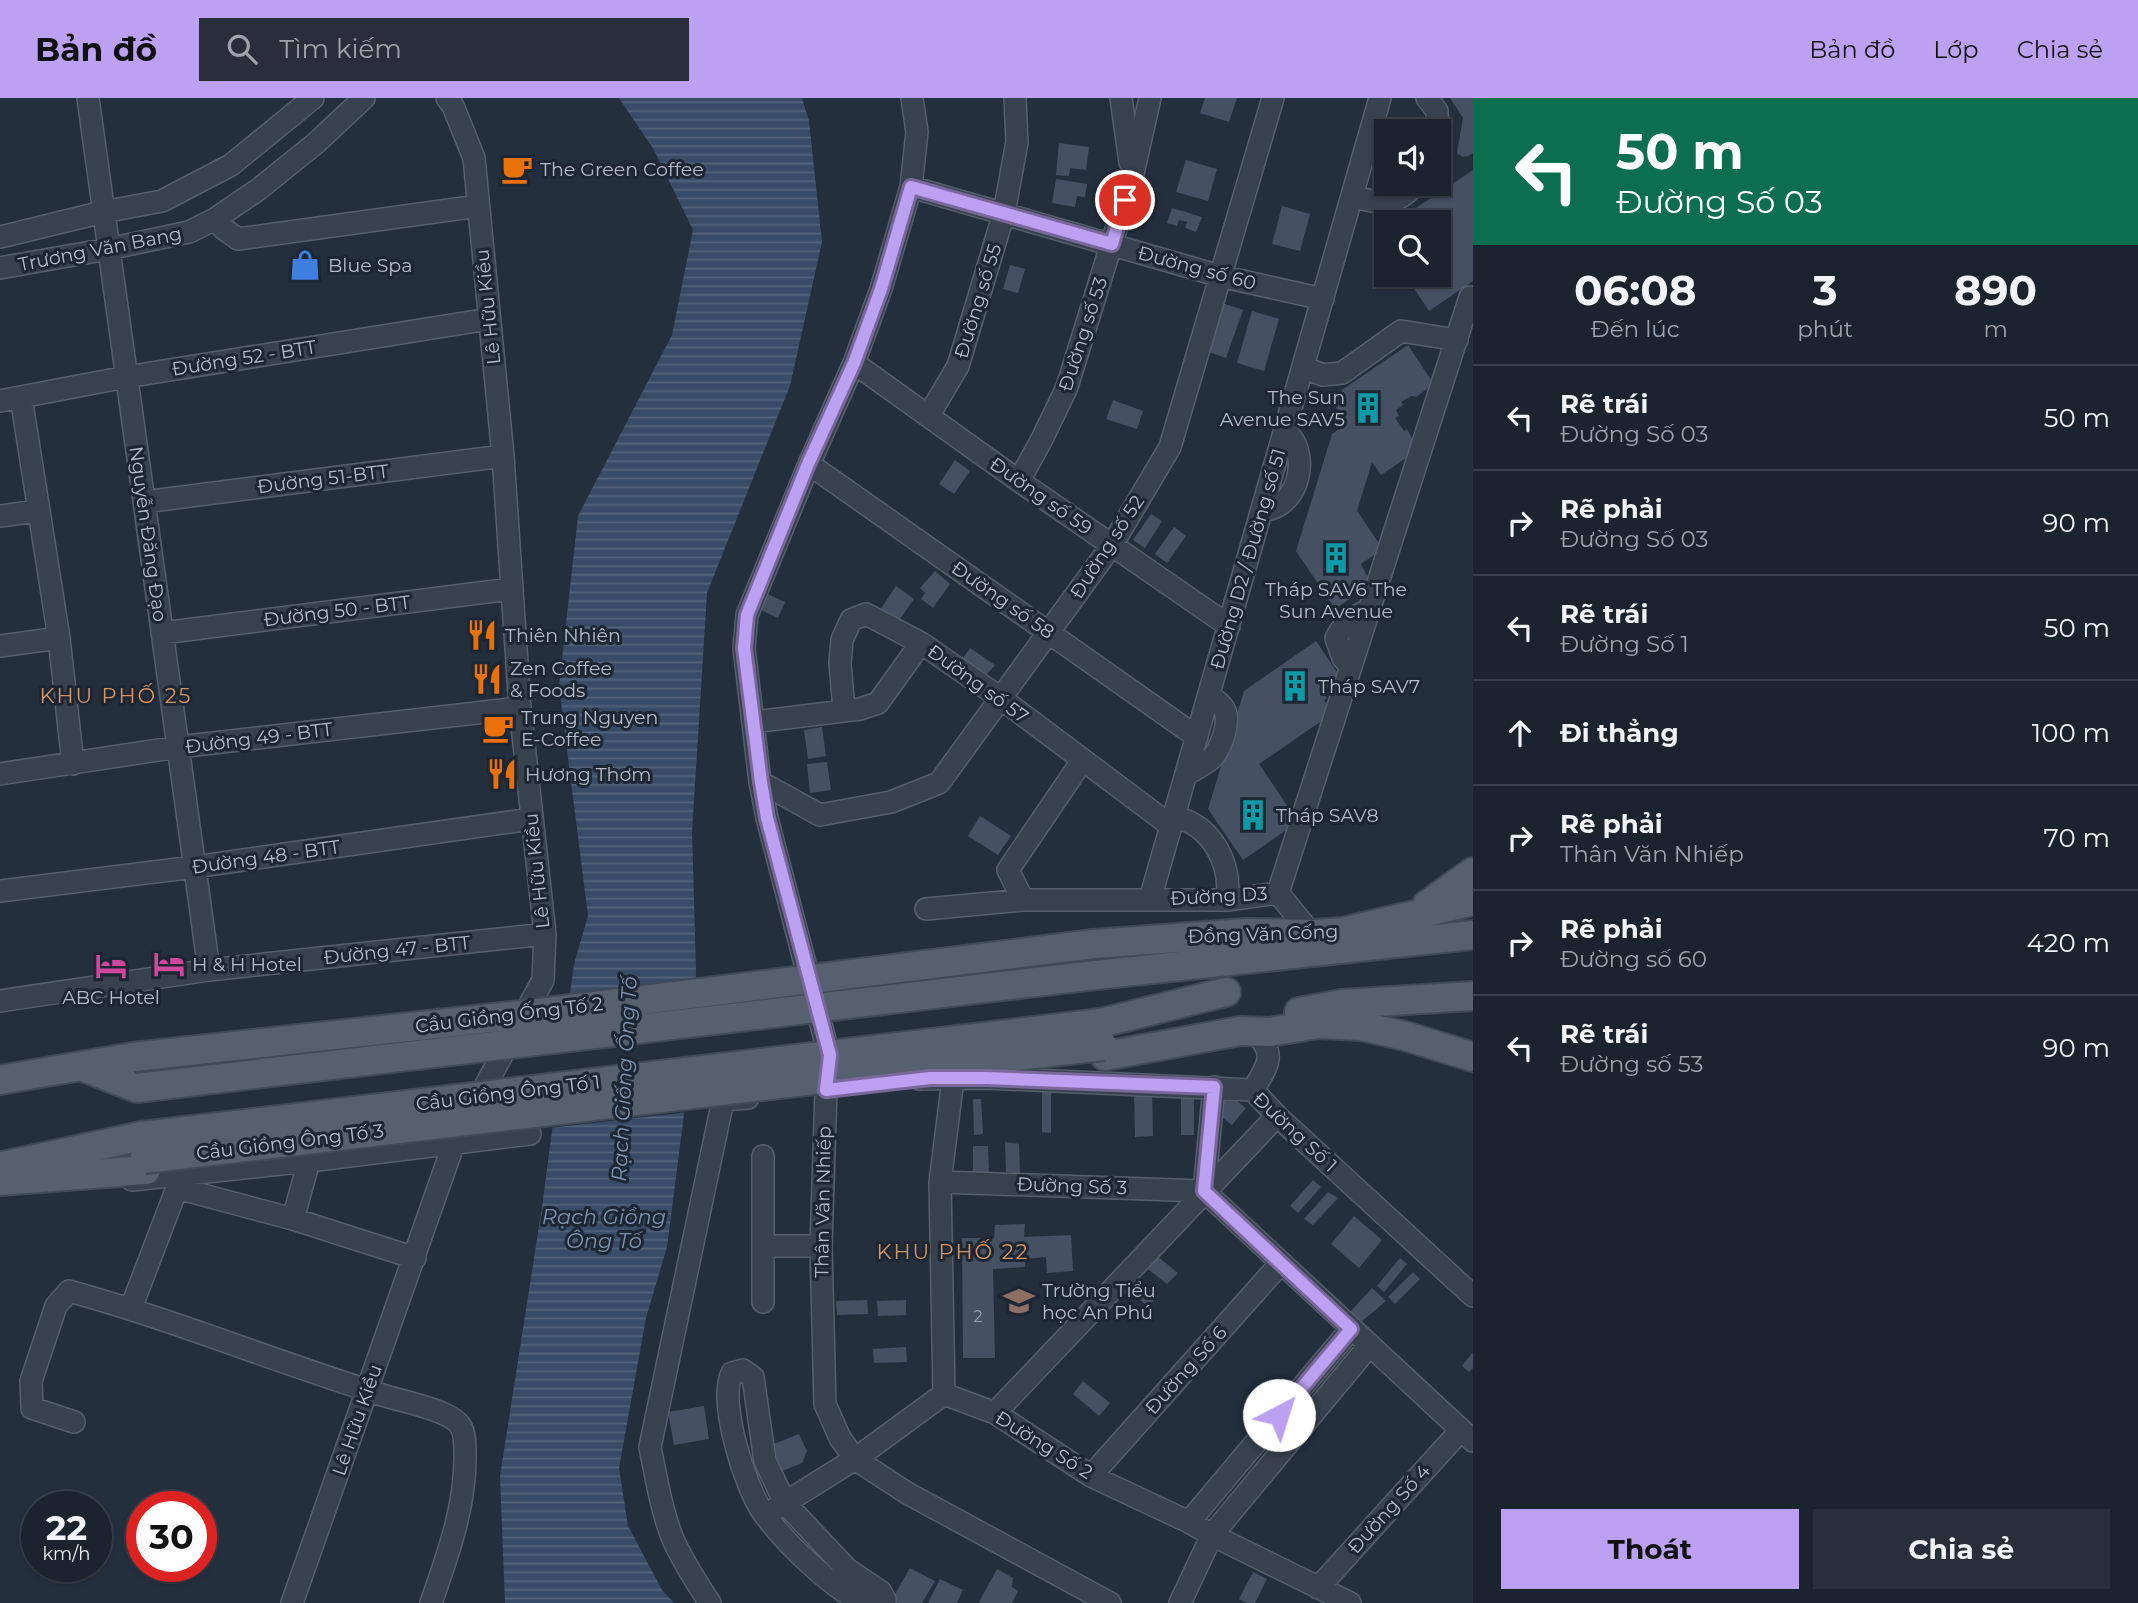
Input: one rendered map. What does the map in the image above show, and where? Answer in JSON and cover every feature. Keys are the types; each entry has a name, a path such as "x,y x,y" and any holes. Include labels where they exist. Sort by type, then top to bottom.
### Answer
{"main road":[{"path":"1412,915 1473,872"},
{"name":"Đồng Văn Cống","path":"1093,944 1246,933 1304,934 1352,930 1473,901"},
{"name":"Đồng Văn Cống","path":"81,1066 137,1088 1096,975 1473,935"},
{"name":"Cầu Giồng Ống Tố 2","path":"81,1066 134,1057 560,1010 1093,944"},
{"path":"1103,1042 1224,992"},
{"path":"1103,1042 1342,1004 1473,996"},
{"path":"1342,1004 1441,1026 1473,1039"},
{"path":"1103,1042 1240,1031 1261,1032 1318,1024 1361,1027 1405,1036 1473,1057"},
{"name":"Cầu Giồng Ông Tố 3","path":"3,1172 1103,1042"},
{"path":"0,1080 81,1066"}],"street":[{"name":"Nguyễn Đăng Đạo","path":"88,98 209,970"},
{"name":"Trương Văn Bang","path":"0,237 162,201 231,165 313,98"},
{"name":"Trương Văn Bang","path":"0,268 189,232 215,219 259,189 307,151 364,98"},
{"name":"Lê Hữu Kiều","path":"292,1603 454,1143 542,980 545,934 520,708 503,456 474,158 453,106 447,98"},
{"name":"Thân Văn Nhiếp","path":"912,98 917,132 911,187 881,289 854,363 808,464 747,615 744,648 767,818 830,1055 826,1090 821,1246 825,1404 840,1438 855,1459 907,1493 1088,1598 1110,1603"},
{"name":"Đường số 55","path":"929,415 958,366 1004,213 1017,142 1015,98"},
{"path":"1121,98 1132,177"},
{"name":"Đường số 53","path":"1019,481 1067,387 1132,177 1150,98"},
{"name":"Đường số 52","path":"761,782 820,815 891,802 939,783 1112,545 1170,447 1273,98"},
{"name":"Đường D2 / Đường số 51","path":"1150,899 1380,98"},
{"path":"1427,98 1437,111 1437,119"},
{"name":"Đường số 60","path":"911,187 1220,276 1322,299"},
{"path":"1352,196 1385,203 1395,202 1402,196"},
{"path":"215,219 238,239 478,206"},
{"path":"1278,893 1351,667 1343,658 1336,638 1343,623 1370,610 1471,297 1473,298"},
{"name":"Đường 52 - BTT","path":"11,399 126,377 489,319"},
{"path":"1305,359 1334,363 1342,373 1401,331 1457,340"},
{"name":"Đường số 59","path":"854,363 1229,626"},
{"path":"11,399 37,511 59,638 73,764"},
{"name":"Đường 51-BTT","path":"144,502 503,456"},
{"name":"Đường số 58","path":"808,464 1197,737"},
{"path":"0,516 37,511"},
{"name":"Đường 50 - BTT","path":"162,633 511,589"},
{"name":"Đường số 57","path":"844,710 840,663 842,640 852,620 866,614 921,643 1082,761 1172,822 1199,825 1212,839 1226,872 1227,900"},
{"path":"0,646 59,638"},
{"path":"754,722 860,709 878,703 921,643"},
{"path":"1186,774 1217,752 1224,732 1227,718 1224,707 1209,695"},
{"name":"Đường 49 - BTT","path":"0,774 178,747 520,708"},
{"path":"988,902 1082,761"},
{"name":"Đường 48 - BTT","path":"0,891 194,867 531,819"},
{"path":"1008,870 1023,900"},
{"name":"Đường D3","path":"926,909 1023,900 1227,900 1278,893 1305,926 1304,934"},
{"name":"Đường 47 - BTT","path":"0,1001 209,970 545,934"},
{"path":"1253,1090 1269,1059 1261,1032"},
{"name":"Đường Số 1","path":"710,1603 672,1536 657,1488 650,1447 723,1100 930,1078 987,1078 1253,1090 1277,1116 1473,1296"},
{"path":"765,1516 855,1459 944,1394 940,1182 953,1079"},
{"path":"1204,1191 1214,1087"},
{"path":"995,1413 1277,1116"},
{"path":"3,1172 30,1187 45,1191 177,1181 530,1133"},
{"path":"763,1156 763,1303"},
{"path":"293,1219 309,1161"},
{"path":"177,1181 415,1258"},
{"path":"131,1308 177,1181"},
{"name":"Đường Số 3","path":"940,1182 1204,1191"},
{"path":"1204,1191 1467,1435"},
{"path":"765,1246 821,1246"},
{"name":"Đường Số 6","path":"1091,1476 1280,1264"},
{"path":"75,1422 32,1408 32,1381 56,1306 69,1291 131,1308 447,1415 461,1425 465,1463 458,1518 431,1603"},
{"path":"1189,1522 1351,1329"},
{"path":"1180,1603 1212,1535 1369,1346"},
{"path":"863,1603 841,1591 765,1516 758,1505 732,1435 727,1384 732,1373 743,1370 753,1377 765,1461 785,1503 847,1569 881,1592 885,1600 882,1603"},
{"name":"Đường Số 2","path":"944,1394 995,1413 1091,1476 1350,1603"},
{"name":"Đường Số 4","path":"1318,1588 1467,1435"}],"water":[{"path":"619,98 802,98 809,121 822,242 790,386 707,593 692,832 696,969 694,1037 667,1247 646,1318 619,1468 628,1526 662,1590 674,1603 505,1603 500,1476 542,1207 574,964 588,916 559,686 578,516 672,335 693,230 654,150"}],"pier":[{"path":"700,980 698,1037 688,1112 549,1128 560,1047"}],"building":[{"path":"1205,98 1237,98 1229,122 1200,113"},
{"path":"1450,98 1473,98 1473,153 1468,156 1463,157 1457,153 1463,118"},
{"path":"1059,143 1089,147 1086,170 1070,168 1069,176 1056,175"},
{"path":"1186,160 1217,169 1208,201 1176,192"},
{"path":"1473,170 1473,281 1429,311 1413,287 1451,287 1451,210 1413,210 1434,196 1451,196 1451,185"},
{"path":"1056,179 1087,184 1085,197 1077,196 1075,207 1052,203"},
{"path":"1282,206 1310,214 1300,251 1272,244"},
{"path":"1172,208 1202,217 1196,232 1185,228 1187,222 1179,220 1177,226 1167,223"},
{"path":"1010,265 1025,269 1018,293 1003,289"},
{"path":"1216,301 1243,310 1226,358 1200,349"},
{"path":"1252,311 1279,319 1264,371 1237,363"},
{"path":"1408,345 1433,383 1416,397 1411,396 1401,402 1403,405 1396,410 1399,416 1395,418 1404,431 1407,429 1418,450 1381,475 1372,462 1357,511 1383,549 1361,564 1371,584 1335,609 1296,551 1332,434 1347,424 1330,398"},
{"path":"1113,400 1143,411 1137,429 1106,419"},
{"path":"955,460 970,471 954,494 939,484"},
{"path":"1151,514 1162,521 1145,548 1133,540"},
{"path":"1174,527 1186,536 1167,563 1155,554"},
{"path":"935,571 950,584 933,608 921,599 925,593 920,588"},
{"path":"896,586 914,599 897,623 880,610"},
{"path":"759,590 785,602 778,618 752,606"},
{"path":"1316,641 1341,678 1322,691 1327,698 1324,700 1333,713 1259,764 1298,822 1243,860 1208,809 1244,691"},
{"path":"970,648 995,665 988,673 977,677 959,664"},
{"path":"822,727 826,756 808,759 804,730"},
{"path":"827,762 831,790 810,793 807,764"},
{"path":"980,816 1011,836 998,855 968,836"},
{"path":"1042,1091 1051,1091 1051,1133 1042,1132"},
{"path":"1134,1093 1152,1093 1153,1136 1135,1137"},
{"path":"1181,1094 1194,1094 1194,1135 1181,1135"},
{"path":"1228,1094 1246,1108 1232,1125 1214,1111"},
{"path":"973,1099 981,1099 983,1134 974,1135"},
{"path":"1005,1142 1019,1144 1020,1174 1006,1172"},
{"path":"973,1146 988,1146 989,1175 973,1175"},
{"path":"1313,1180 1321,1187 1298,1213 1290,1206"},
{"path":"1328,1192 1338,1198 1313,1225 1304,1219"},
{"path":"1354,1216 1382,1240 1359,1268 1331,1244"},
{"path":"1025,1224 1024,1237 1071,1235 1073,1271 1047,1273 1046,1257 1025,1259 1025,1267 993,1269 995,1358 963,1358 962,1238 994,1238 995,1225"},
{"path":"1151,1251 1178,1273 1167,1284 1140,1263"},
{"path":"1400,1258 1407,1264 1384,1292 1377,1286"},
{"path":"1413,1272 1420,1279 1395,1304 1388,1297"},
{"path":"1136,1276 1158,1296 1148,1307 1126,1287"},
{"path":"1372,1288 1386,1301 1361,1322 1350,1312"},
{"path":"867,1300 868,1314 837,1315 836,1301"},
{"path":"906,1300 906,1315 878,1316 877,1301"},
{"path":"906,1347 907,1362 874,1363 873,1349"},
{"path":"1473,1352 1473,1368 1469,1372 1462,1366"},
{"path":"1083,1381 1110,1403 1099,1416 1073,1394"},
{"path":"704,1406 709,1439 674,1445 668,1412"},
{"path":"799,1434 807,1451 802,1463 782,1471 771,1445"},
{"path":"910,1568 935,1581 922,1603 894,1603 891,1601"},
{"path":"997,1569 1013,1578 1012,1587 1018,1591 1012,1603 979,1602"},
{"path":"1253,1572 1267,1579 1255,1603 1247,1603 1239,1599"},
{"path":"940,1579 963,1590 957,1603 928,1603"}],"place":[{"name":"The Green Coffee","path":"517,169"},
{"name":"Blue Spa","path":"305,265"},
{"name":"The Sun Avenue SAV5","path":"1368,408"},
{"name":"Tháp SAV6 The Sun Avenue","path":"1336,558"},
{"name":"Thiên Nhiên","path":"482,635"},
{"name":"Zen Coffee & Foods","path":"487,679"},
{"name":"Tháp SAV7","path":"1295,686"},
{"name":"Trung Nguyen E-Coffee","path":"498,728"},
{"name":"Hương Thơm","path":"502,774"},
{"name":"Tháp SAV8","path":"1253,815"},
{"name":"H & H Hotel","path":"169,964"},
{"name":"ABC Hotel","path":"111,966"},
{"name":"Trường Tiểu học An Phú","path":"1019,1301"}],"district":[{"name":"KHU PHỐ 25","path":"116,695"},
{"name":"KHU PHỐ 22","path":"953,1251"}],"route":[{"path":"1125,200 1112,244 911,187 881,289 854,363 808,464 747,615 744,648 767,818 830,1055 826,1090 930,1078 1214,1087 1204,1191 1351,1329 1279,1415"}],"water label":[{"name":"Rạch Giống Ống Tố","path":"624,1079"},
{"name":"Rạch Giồng Ông Tố","path":"604,1228"}]}
